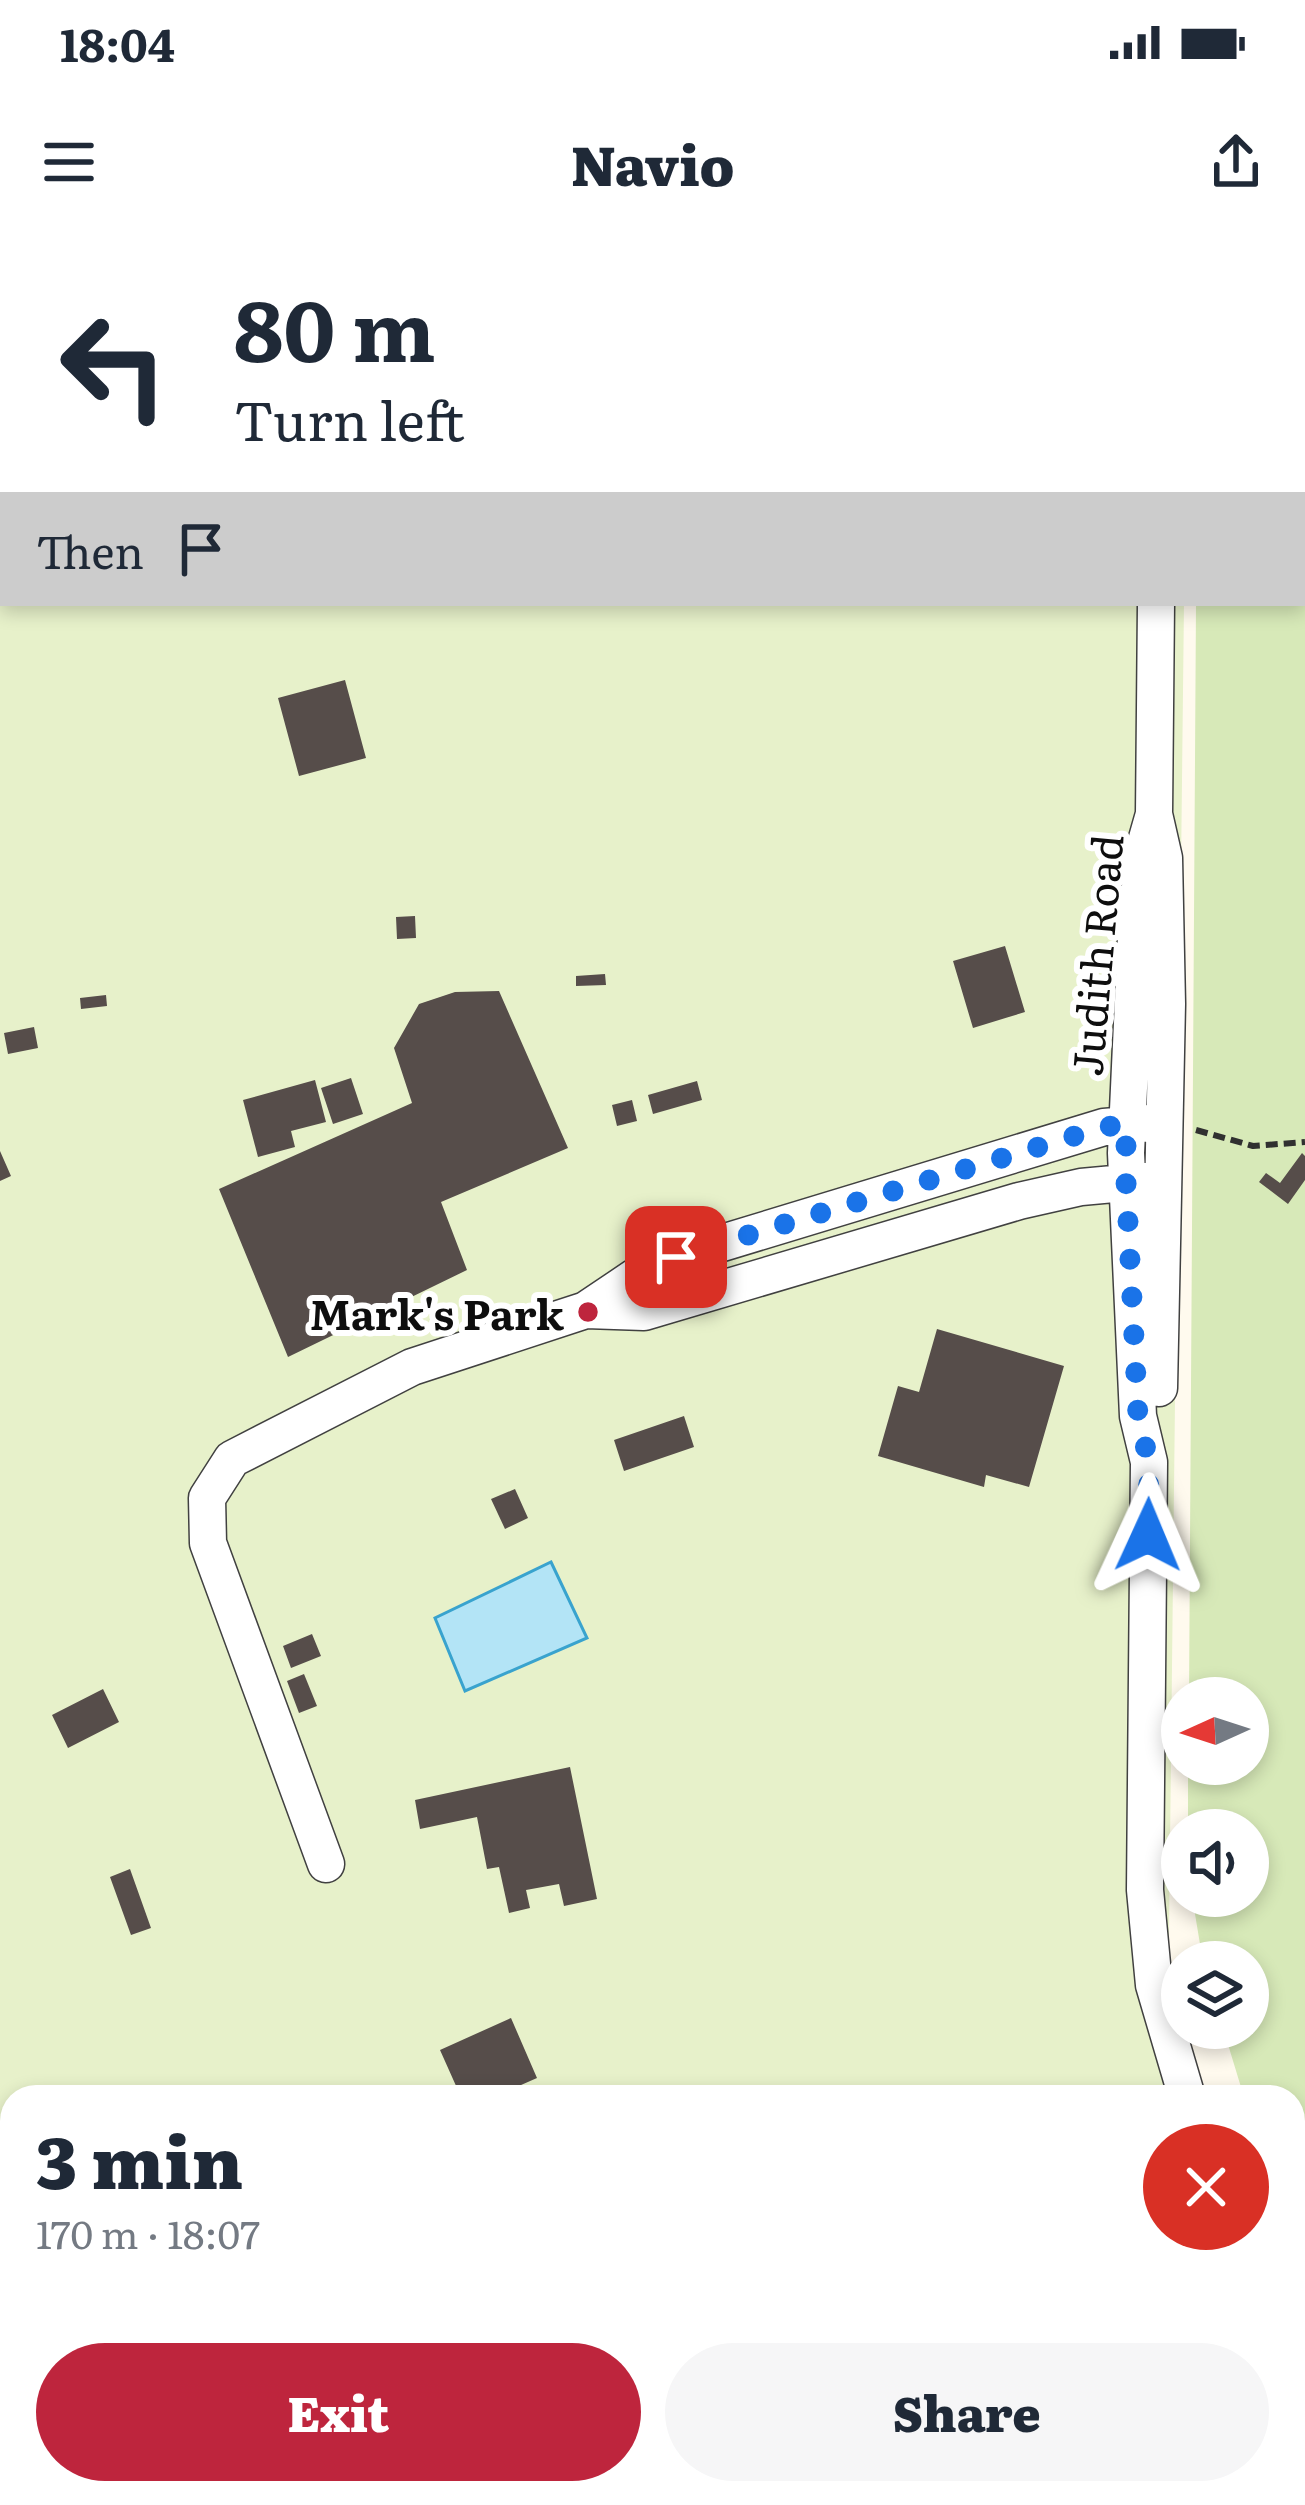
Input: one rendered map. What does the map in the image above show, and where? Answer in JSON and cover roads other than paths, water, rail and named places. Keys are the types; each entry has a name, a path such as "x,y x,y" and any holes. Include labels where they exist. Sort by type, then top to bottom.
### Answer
{"street":[{"name":"Judith Road","path":"1156,606 1154,814 1166,886 1163,1121 1144,1182 1138,1416 1149,1462 1145,1890 1154,1985 1183,2085"},
{"name":"Judith Road","path":"1144,1182 1126,1124 1137,915 1144,849 1154,814"},
{"path":"326,1864 208,1543 207,1498 232,1459 412,1366 586,1310 634,1277 676,1257 1104,1127 1163,1121"},
{"path":"586,1310 644,1312 1019,1201 1081,1187 1144,1182"}],"water":[{"path":"551,1562 587,1638 465,1691 435,1618"}],"place":[{"name":"Mark's Park","path":"588,1312"}]}
